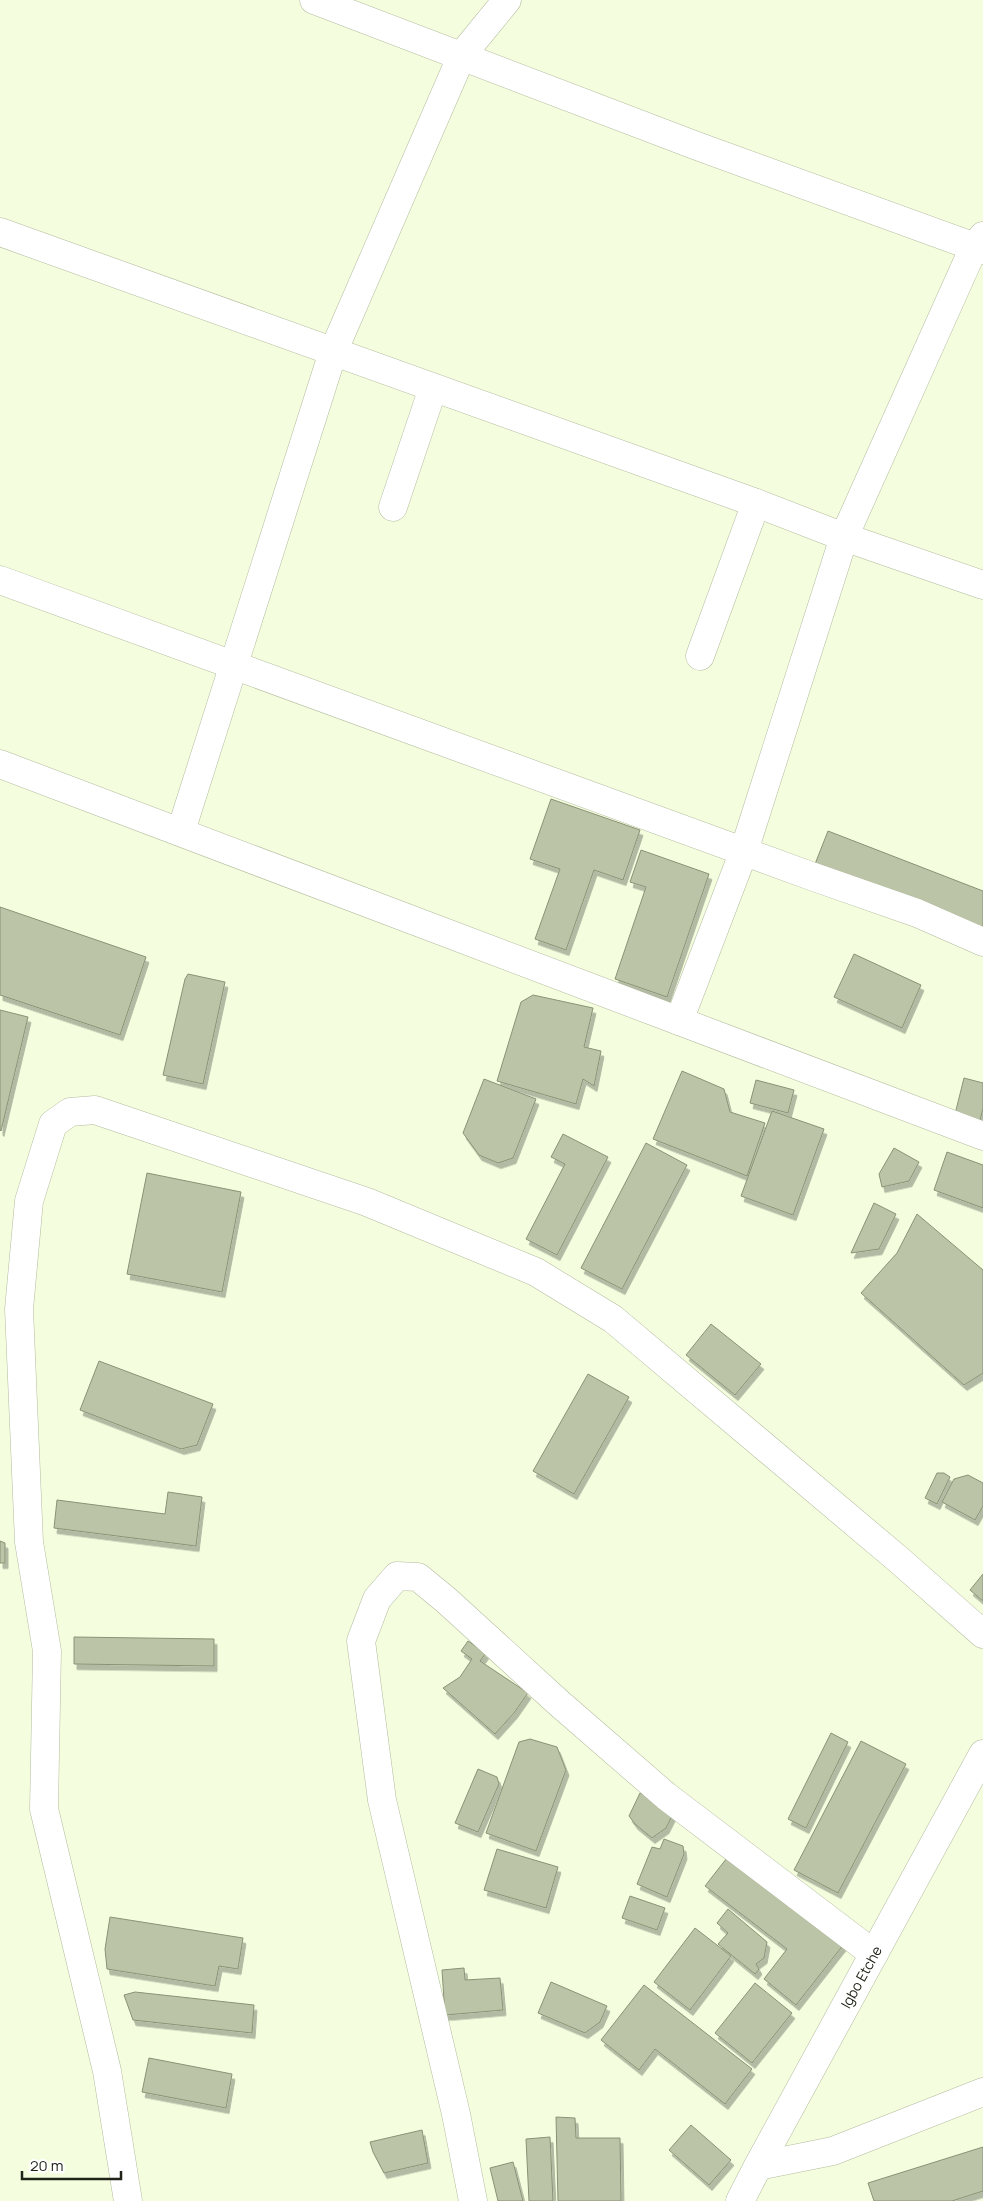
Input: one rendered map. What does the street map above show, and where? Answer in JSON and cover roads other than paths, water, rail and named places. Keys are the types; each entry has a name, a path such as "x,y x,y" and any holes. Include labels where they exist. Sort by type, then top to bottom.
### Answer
{"street":[{"path":"314,0 697,146 980,244 844,537 744,850 679,1021"},
{"path":"181,831 333,352 462,55 507,0"},
{"path":"0,232 756,503 844,537 983,585"},
{"path":"393,507 433,388"},
{"path":"700,656 756,503"},
{"path":"0,580 917,913 983,942"},
{"path":"0,764 983,1136"},
{"path":"128,2201 107,2071 44,1809 47,1652 29,1542 19,1309 29,1201 53,1124 70,1112 95,1110 358,1199 536,1272 613,1319 899,1560 983,1634"},
{"path":"473,2201 454,2105 382,1800 361,1640 377,1599 397,1576 418,1577 666,1796 874,1954"},
{"name":"Igbo Etche","path":"740,2201 983,1754"},
{"path":"758,2166 833,2151 983,2092"}]}
